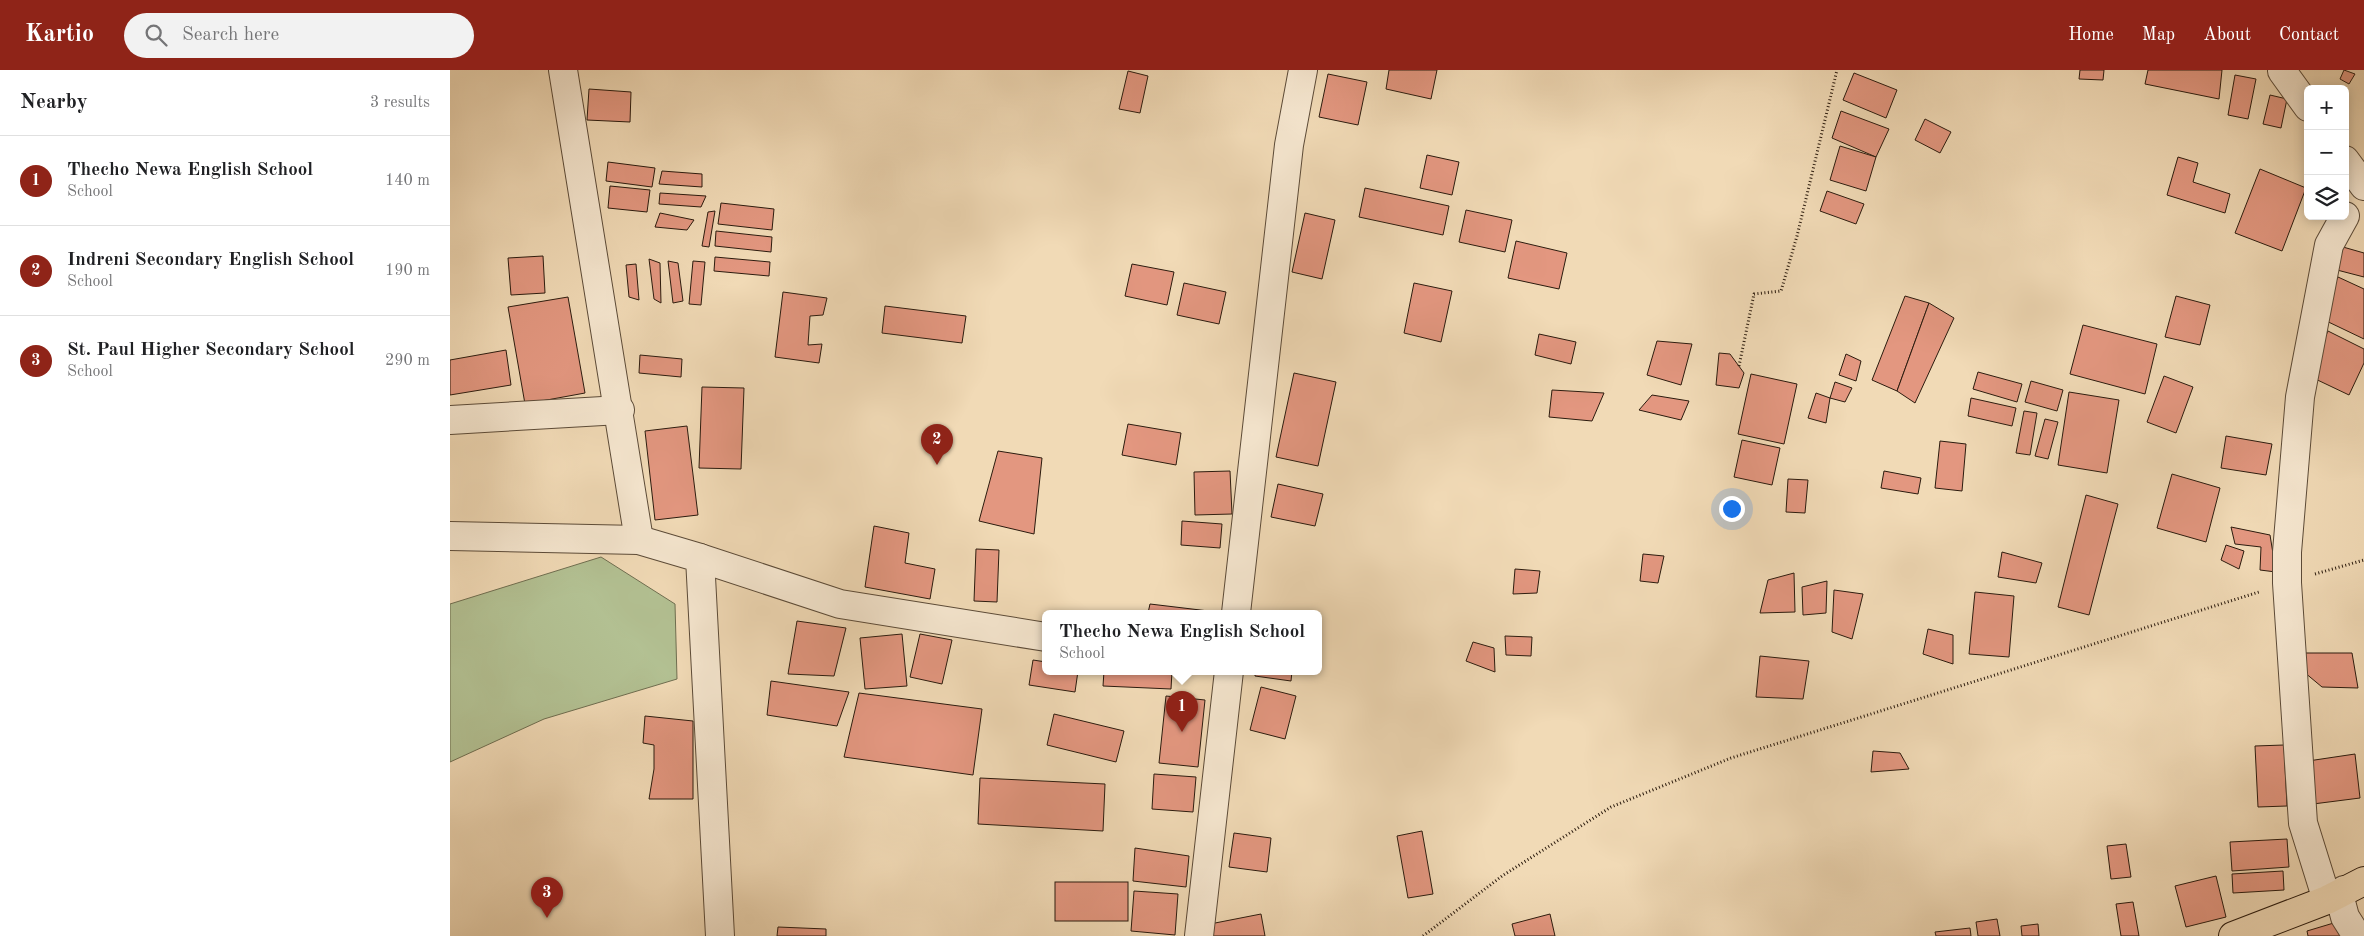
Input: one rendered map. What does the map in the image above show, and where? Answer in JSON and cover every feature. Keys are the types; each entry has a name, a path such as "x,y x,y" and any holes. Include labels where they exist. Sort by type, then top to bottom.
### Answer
{"main road":[{"path":"2233,936 2345,891"}],"street":[{"path":"563,70 620,410 639,540"},
{"path":"1236,610 1289,145 1303,70"},
{"path":"2282,70 2304,101"},
{"path":"2349,165 2364,186"},
{"path":"2349,211 2364,194"},
{"path":"2343,220 2329,245 2300,398 2287,552 2287,583 2303,823 2345,891 2340,898 2345,917 2357,936"},
{"path":"450,420 620,410"},
{"path":"450,536 639,540 840,604 1042,635"},
{"path":"700,558 720,936"},
{"path":"1199,936 1229,675"}],"path":[{"path":"1739,366 1754,294 1782,291 1837,70"},
{"path":"1423,936 1502,876 1611,807 1731,758 2364,560"}],"green space":[{"path":"601,557 675,604 677,679 544,719 450,762 450,604"}],"building":[{"path":"1389,70 1437,70 1431,99 1386,89"},
{"path":"2080,70 2104,70 2103,80 2079,79"},
{"path":"2148,70 2222,70 2219,99 2145,84"},
{"path":"2344,70 2355,74 2349,84 2340,79"},
{"path":"1128,71 1148,76 1140,113 1119,109"},
{"path":"1854,73 1897,90 1886,118 1843,100"},
{"path":"1328,74 1367,82 1358,125 1319,117"},
{"path":"2235,75 2256,79 2248,119 2228,115"},
{"path":"589,89 631,92 630,122 587,120"},
{"path":"2270,95 2287,99 2281,128 2263,124"},
{"path":"1841,111 1889,129 1876,157 1832,138"},
{"path":"1925,119 1951,132 1940,153 1915,140"},
{"path":"1840,146 1876,157 1866,191 1830,180"},
{"path":"1427,155 1459,162 1452,195 1420,188"},
{"path":"2178,157 2198,163 2193,182 2230,194 2225,213 2167,195"},
{"path":"608,162 655,168 652,187 606,181"},
{"path":"2260,169 2304,187 2304,193 2282,251 2235,233"},
{"path":"662,171 702,174 702,187 659,184"},
{"path":"610,186 650,190 647,212 608,208"},
{"path":"1365,188 1449,206 1443,235 1359,217"},
{"path":"1827,191 1864,204 1856,224 1820,211"},
{"path":"660,193 706,196 701,207 659,204"},
{"path":"721,203 774,209 772,230 718,224"},
{"path":"1466,210 1512,220 1505,252 1459,242"},
{"path":"715,211 709,247 702,246 708,212"},
{"path":"660,213 694,220 687,230 655,227"},
{"path":"1305,213 1335,220 1322,279 1292,272"},
{"path":"716,231 772,237 771,252 715,246"},
{"path":"1516,241 1567,253 1559,289 1508,278"},
{"path":"2343,247 2364,253 2364,277 2337,270"},
{"path":"543,256 545,293 511,295 508,258"},
{"path":"715,257 770,262 769,276 714,271"},
{"path":"649,259 660,263 661,303 654,299"},
{"path":"668,261 678,263 683,301 673,303"},
{"path":"693,261 705,262 701,305 689,304"},
{"path":"636,264 639,300 629,297 626,265"},
{"path":"1132,264 1174,272 1167,305 1125,296"},
{"path":"2338,277 2364,289 2364,339 2318,317"},
{"path":"1184,283 1226,292 1219,324 1177,315"},
{"path":"1414,283 1452,291 1441,342 1404,333"},
{"path":"783,292 827,298 823,315 810,316 808,345 822,344 819,363 775,357"},
{"path":"1905,296 1929,303 1897,391 1872,380"},
{"path":"2176,296 2210,305 2200,345 2165,337"},
{"path":"568,297 585,393 525,404 508,307"},
{"path":"1929,303 1954,318 1915,403 1897,391"},
{"path":"885,306 966,316 962,343 882,333"},
{"path":"2083,325 2157,344 2145,394 2070,374"},
{"path":"2328,331 2364,349 2364,363 2349,395 2307,375"},
{"path":"1539,334 1576,342 1571,364 1535,355"},
{"path":"1657,341 1692,344 1681,385 1647,375"},
{"path":"506,350 511,385 450,395 450,360"},
{"path":"1719,353 1730,354 1744,373 1739,388 1716,385"},
{"path":"1846,354 1861,361 1856,381 1839,375"},
{"path":"640,355 682,359 681,377 639,373"},
{"path":"1978,372 2022,384 2017,402 1973,389"},
{"path":"1294,373 1336,382 1318,466 1276,457"},
{"path":"1751,374 1797,384 1784,444 1738,434"},
{"path":"2164,376 2193,387 2176,433 2147,422"},
{"path":"2031,381 2063,390 2057,411 2025,402"},
{"path":"1835,382 1852,388 1845,402 1830,398"},
{"path":"702,387 744,388 741,469 699,468"},
{"path":"1552,390 1604,393 1592,421 1549,417"},
{"path":"2069,392 2119,400 2107,473 2058,465"},
{"path":"1816,393 1830,398 1826,423 1808,418"},
{"path":"1652,395 1689,401 1681,420 1639,410"},
{"path":"1971,398 2016,408 2012,426 1968,416"},
{"path":"2024,411 2037,413 2030,455 2016,453"},
{"path":"2045,419 2058,422 2048,459 2035,456"},
{"path":"1128,424 1181,433 1176,465 1122,455"},
{"path":"687,426 698,515 655,520 645,431"},
{"path":"2226,436 2272,444 2266,475 2221,468"},
{"path":"1742,440 1780,448 1772,485 1734,477"},
{"path":"1940,441 1966,444 1962,491 1935,488"},
{"path":"998,451 1042,458 1034,534 979,521"},
{"path":"1230,471 1232,514 1195,515 1194,472"},
{"path":"1884,471 1921,478 1918,494 1881,488"},
{"path":"2172,474 2220,488 2206,542 2157,528"},
{"path":"1788,479 1808,480 1805,513 1786,512"},
{"path":"1278,484 1323,494 1315,526 1271,517"},
{"path":"2086,495 2118,504 2089,615 2058,607"},
{"path":"1182,521 1222,524 1220,548 1181,545"},
{"path":"874,526 909,533 905,563 935,569 930,599 865,587"},
{"path":"2231,527 2270,535 2276,572 2260,570 2261,547 2235,544"},
{"path":"2226,545 2244,551 2239,569 2221,560"},
{"path":"976,549 999,550 997,602 974,601"},
{"path":"2002,552 2042,563 2036,583 1998,577"},
{"path":"1643,554 1664,556 1658,583 1640,581"},
{"path":"1515,569 1540,571 1537,593 1513,594"},
{"path":"1794,573 1795,612 1760,613 1768,580"},
{"path":"1827,581 1826,613 1803,615 1802,587"},
{"path":"1834,590 1863,594 1852,639 1832,632"},
{"path":"1975,592 2014,596 2009,657 1969,654"},
{"path":"1150,604 1200,610 1149,610"},
{"path":"797,621 846,628 834,676 788,674"},
{"path":"1928,629 1953,635 1953,664 1923,654"},
{"path":"902,634 907,686 865,689 860,638"},
{"path":"920,634 952,640 942,684 910,677"},
{"path":"1505,636 1532,637 1531,656 1506,655"},
{"path":"1473,642 1494,648 1495,672 1466,661"},
{"path":"2303,653 2352,653 2358,688 2322,687 2304,672"},
{"path":"1760,656 1809,661 1803,699 1756,697"},
{"path":"1033,660 1042,661 1042,675 1077,675 1075,692 1029,685"},
{"path":"1104,675 1172,675 1171,689 1103,686"},
{"path":"1255,675 1292,675 1291,681"},
{"path":"771,681 849,692 837,726 767,715"},
{"path":"1261,687 1296,696 1285,739 1250,730"},
{"path":"859,693 982,709 973,775 844,757"},
{"path":"1166,696 1205,700 1198,767 1159,763"},
{"path":"1054,714 1124,731 1116,762 1047,745"},
{"path":"645,716 693,721 693,799 649,799 654,769 654,745 643,743"},
{"path":"2284,745 2287,806 2258,807 2255,746"},
{"path":"1873,751 1900,753 1909,769 1871,772"},
{"path":"2355,754 2360,798 2313,804 2308,761"},
{"path":"1154,774 1196,777 1193,812 1152,809"},
{"path":"980,778 1105,784 1103,831 978,824"},
{"path":"1422,831 1433,894 1408,898 1397,836"},
{"path":"1234,833 1271,838 1267,872 1229,867"},
{"path":"2287,839 2289,867 2232,871 2230,842"},
{"path":"2126,844 2131,877 2111,879 2107,846"},
{"path":"1135,848 1189,856 1186,887 1133,881"},
{"path":"2283,871 2284,890 2233,893 2232,874"},
{"path":"2216,876 2226,917 2186,927 2175,886"},
{"path":"1055,882 1128,882 1128,921 1055,921"},
{"path":"1134,891 1178,894 1175,935 1131,931"},
{"path":"2133,902 2139,936 2121,936 2116,904"},
{"path":"1261,914 1265,936 1212,936 1210,924"},
{"path":"1550,914 1555,936 1515,936 1512,924"},
{"path":"1997,919 2000,936 1978,936 1976,922"},
{"path":"2337,922 2342,936 2308,936 2307,931"},
{"path":"2038,924 2039,936 2022,936 2021,926"},
{"path":"778,927 826,929 826,936 777,936"},
{"path":"1970,928 1971,936 1936,936 1935,932"}],"place":[{"name":"Indreni Secondary English School","path":"937,465"},
{"name":"Thecho Newa English School","path":"1182,732"},
{"name":"St. Paul Higher Secondary School","path":"547,918"}]}
